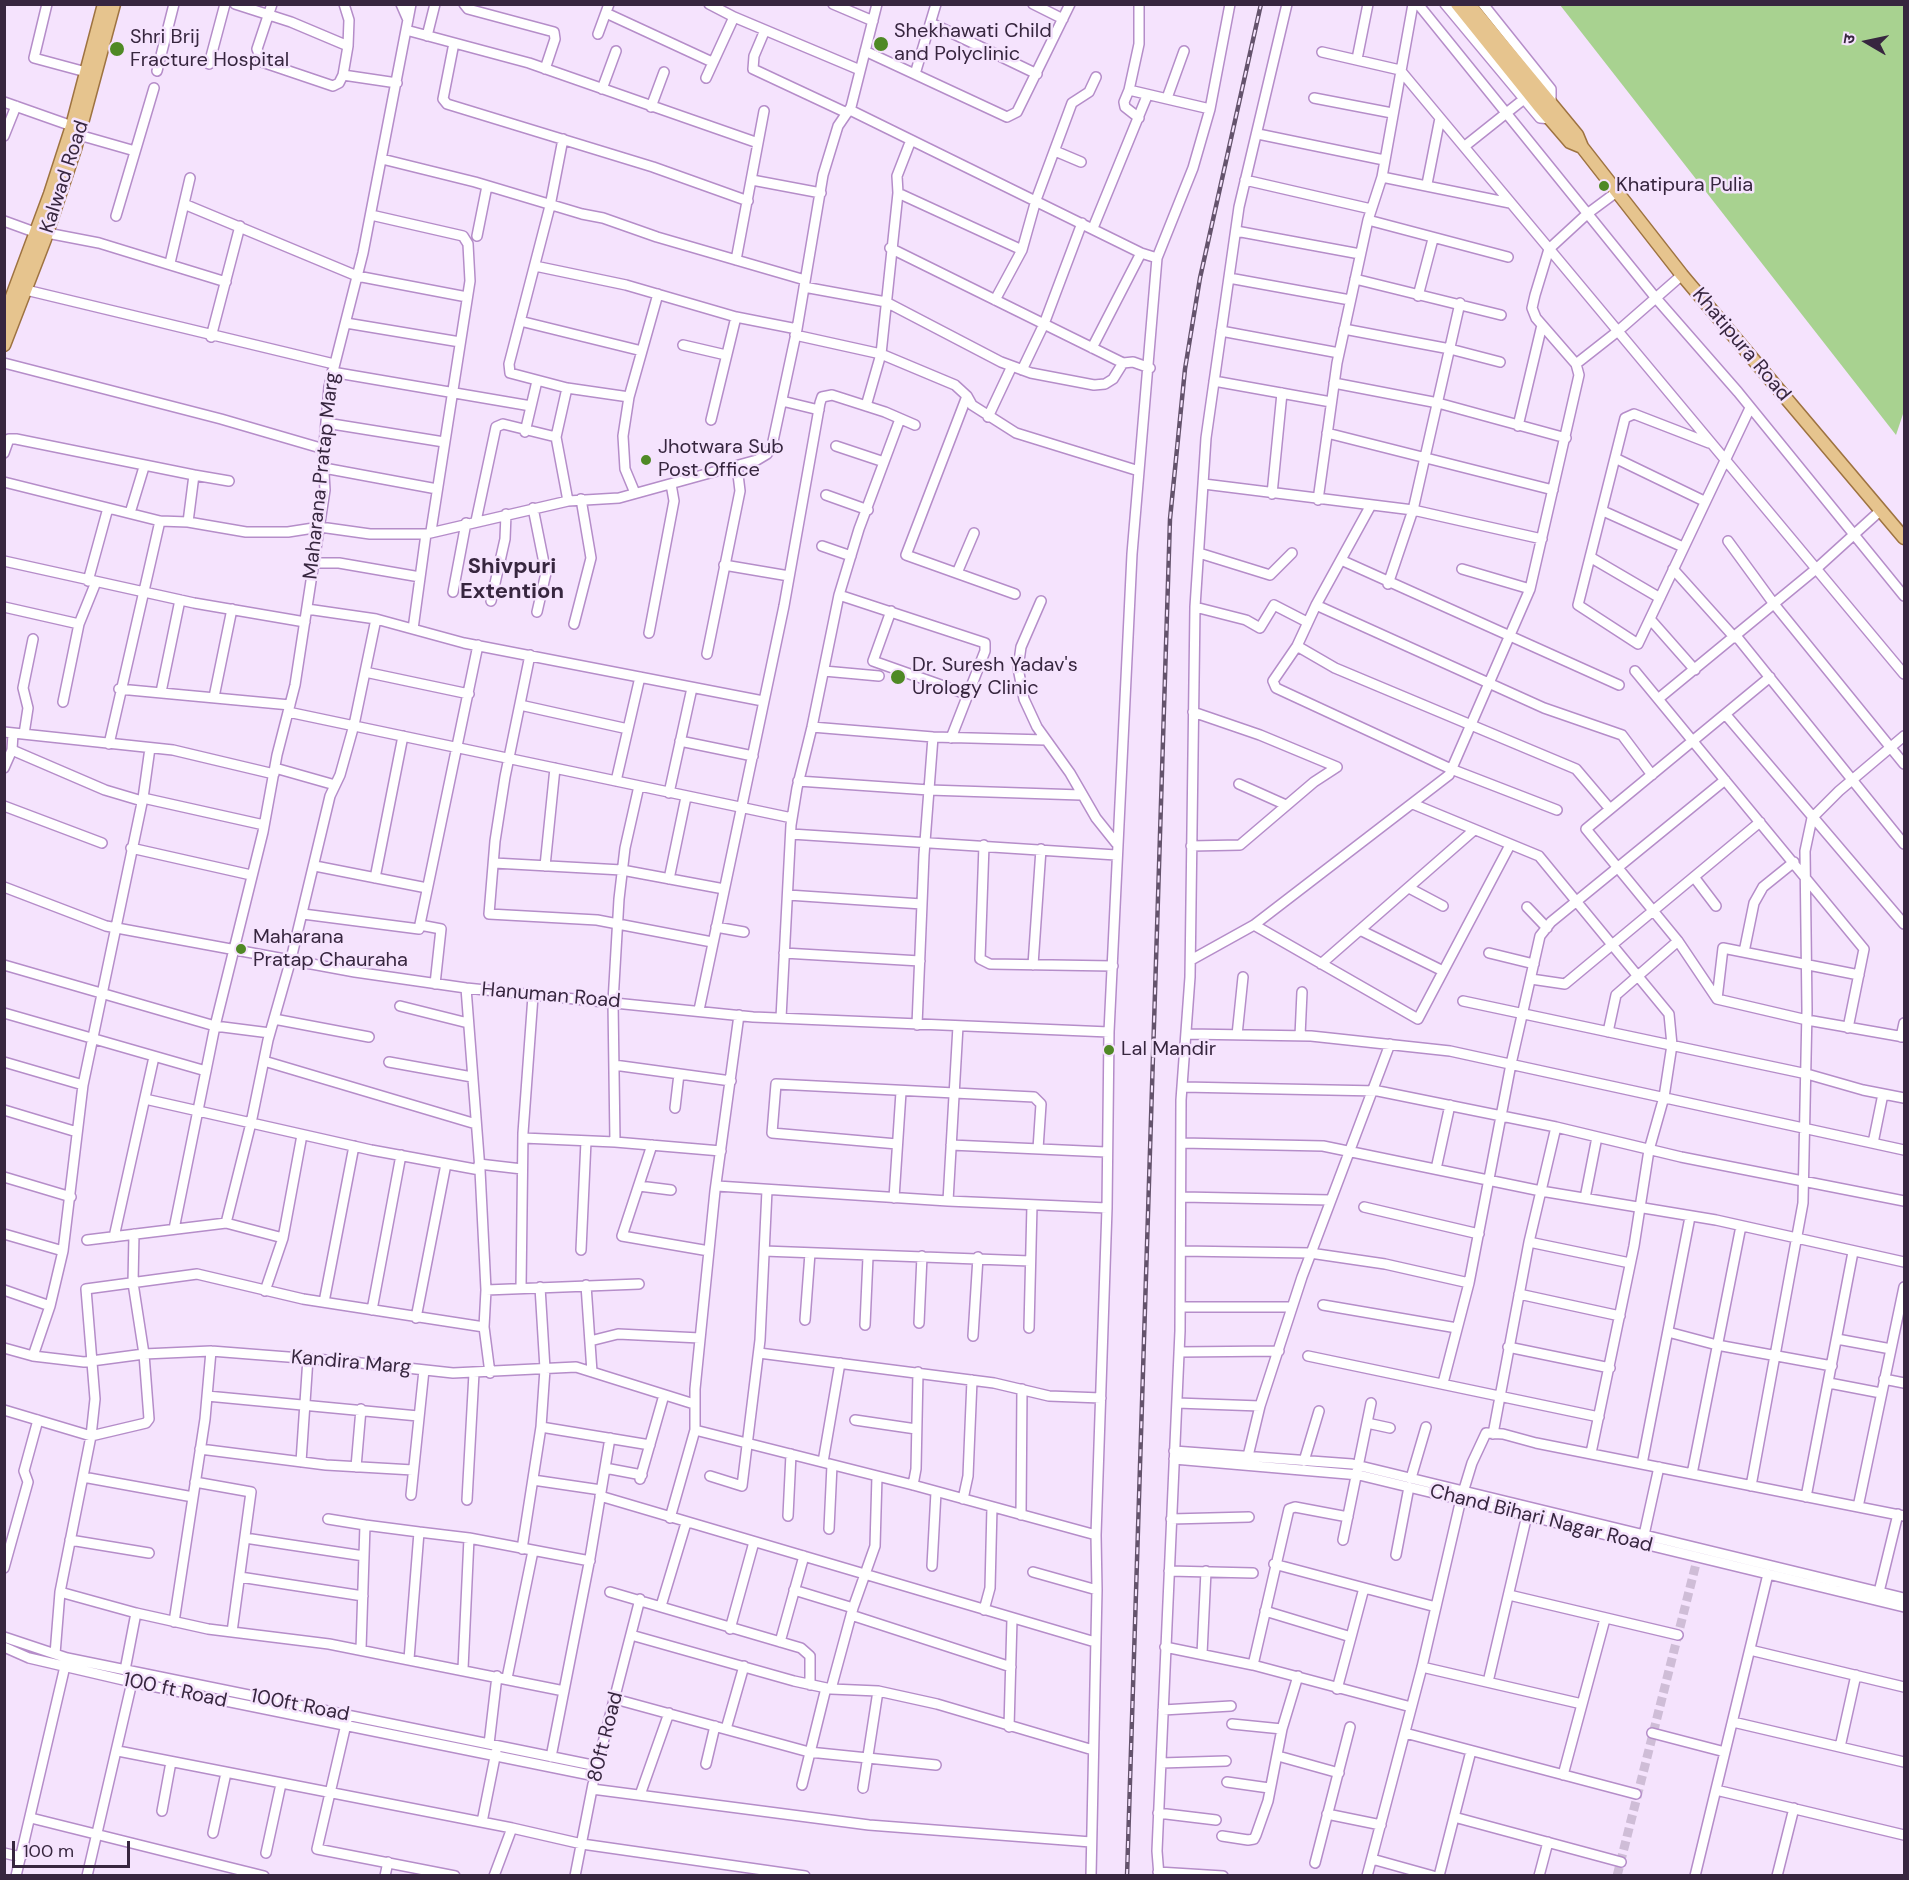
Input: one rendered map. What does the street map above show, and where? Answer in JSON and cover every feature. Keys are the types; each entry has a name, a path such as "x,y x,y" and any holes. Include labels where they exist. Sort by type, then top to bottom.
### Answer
{"main road":[{"name":"Kalwad Road","path":"75,131 86,72 104,4"},
{"name":"Kalwad Road","path":"4,318 42,233 114,4"},
{"path":"1457,4 1544,101"},
{"path":"1469,4 1544,101"},
{"name":"Khatipura Road","path":"1544,101 1551,119 1570,142 1582,147"},
{"name":"Khatipura Road","path":"1544,101 1577,135 1582,147 1682,275 1903,534"},
{"name":"Kalwad Road","path":"4,345 17,292"}],"street":[{"path":"47,4 34,58 86,72"},
{"path":"157,71 174,4"},
{"path":"209,64 225,4"},
{"path":"235,4 270,15 348,46"},
{"path":"272,4 257,49 262,62 333,86 337,86 343,75 348,46 349,20 344,4"},
{"path":"401,4 407,25 427,36 546,69 758,143"},
{"name":"Maharana Pratap Marg","path":"174,1229 232,948 264,825 289,708 320,527 326,423 333,368 357,276 411,4"},
{"path":"427,36 435,4"},
{"path":"464,4 468,9 554,32 555,39 546,69"},
{"path":"832,4 873,21"},
{"path":"4,482 159,521 188,522 246,532 288,532 320,527 370,534 429,533 568,501 619,498 737,466 767,454 772,446 782,401 820,193 834,136 848,112 877,4"},
{"path":"915,74 936,4"},
{"path":"1033,4 1063,19"},
{"path":"865,51 1007,117 1017,112 1070,4"},
{"path":"1139,4 1140,44 1124,102 1125,107 1139,118"},
{"path":"1091,1875 1098,1590 1096,1535 1107,1208 1109,1032 1116,843 1139,471 1150,368 1157,258 1193,168 1210,109 1230,4"},
{"path":"1223,1875 1159,1874 1158,1813 1179,1352 1183,1088 1191,960 1196,607 1214,381 1236,231 1245,180 1258,134 1287,4"},
{"path":"1357,59 1368,4"},
{"path":"1318,500 1339,353 1368,220 1382,177 1413,4"},
{"path":"1418,4 1655,297 1905,596"},
{"path":"1445,4 1540,118 1551,119"},
{"path":"1483,4 1551,89 1544,101"},
{"path":"714,6 734,17 860,70"},
{"path":"598,34 608,7 712,62"},
{"path":"706,78 734,17"},
{"path":"931,23 1037,74"},
{"path":"765,30 754,57 753,69 911,140 1141,253 1157,258"},
{"path":"454,43 443,99 447,104 653,167 748,201"},
{"path":"602,89 616,51"},
{"path":"1167,98 1184,51"},
{"path":"1322,52 1400,70 1905,674"},
{"path":"651,106 664,72"},
{"path":"343,75 397,83"},
{"path":"996,300 1022,250 1036,200 1072,103 1089,92 1096,77"},
{"path":"116,216 154,88"},
{"path":"1129,90 1210,109"},
{"path":"1093,228 1147,96"},
{"path":"1314,98 1392,113"},
{"path":"1465,146 1524,99"},
{"path":"4,102 75,131 135,151"},
{"path":"4,136 16,106"},
{"path":"736,260 764,111"},
{"path":"1426,184 1440,118"},
{"path":"1258,134 1384,160"},
{"path":"563,139 550,206 509,364 510,373 567,388 629,397"},
{"path":"866,406 881,354 890,248 898,193 897,176 911,140"},
{"path":"1055,151 1081,162"},
{"path":"382,159 487,186 550,206 603,218 805,284 886,302 1022,370 1094,385 1106,384 1113,379 1123,363"},
{"path":"1382,177 1426,184 1510,203"},
{"path":"170,263 190,178"},
{"path":"752,180 820,193"},
{"path":"1245,180 1371,209"},
{"path":"477,236 487,186"},
{"path":"1191,960 1254,925 1442,782 1451,769 1530,589 1579,375 1576,364 1542,325 1532,308 1550,249 1587,214 1618,191"},
{"path":"898,193 1022,250"},
{"path":"184,204 357,276 467,297"},
{"path":"370,215 463,236 468,244 470,281 413,629"},
{"path":"1368,220 1508,257"},
{"path":"4,221 42,233 99,243 226,282"},
{"path":"1022,370 1044,324 1082,223"},
{"path":"211,337 240,226"},
{"path":"1236,231 1360,254"},
{"path":"1419,296 1433,239"},
{"path":"890,248 1123,363 1133,362 1150,368"},
{"path":"1092,348 1141,253"},
{"path":"535,266 658,294 736,317 881,354 955,385 967,396 972,405 1016,433 1044,444 1139,471"},
{"path":"1576,364 1682,275"},
{"path":"1229,278 1350,300"},
{"path":"1354,279 1419,296 1460,303 1501,315"},
{"path":"17,292 333,368 531,405"},
{"path":"635,494 625,469 622,450 629,397 658,294"},
{"path":"1388,584 1413,510 1460,303"},
{"path":"711,420 736,317"},
{"path":"520,321 642,351"},
{"path":"346,323 460,342"},
{"path":"1518,426 1542,325"},
{"path":"1344,330 1450,348 1500,362"},
{"path":"1221,331 1339,353"},
{"path":"683,345 726,355"},
{"path":"4,363 222,418 324,449"},
{"path":"988,417 1012,366"},
{"path":"525,432 537,381"},
{"path":"1214,381 1331,402"},
{"path":"1334,383 1438,403 1566,438"},
{"path":"567,388 555,437 568,501"},
{"path":"1272,494 1282,393"},
{"path":"699,1010 753,756 822,397 827,395 866,406 915,425"},
{"path":"967,396 906,555 1015,594"},
{"path":"782,401 819,410"},
{"path":"1711,444 1631,414 1625,418 1604,511 1578,605 1638,644 1723,459 1750,408"},
{"path":"781,1018 792,818 798,781 812,727 839,595 900,419"},
{"path":"326,423 444,442"},
{"path":"476,521 495,430 502,424 525,432 555,437"},
{"path":"1327,433 1426,456 1553,490"},
{"path":"4,453 9,439 16,438 144,467 229,481"},
{"path":"836,446 884,462"},
{"path":"1617,459 1704,501"},
{"path":"707,654 740,491 737,466"},
{"path":"130,513 144,467"},
{"path":"324,468 437,489"},
{"path":"188,522 194,475"},
{"path":"649,633 674,501 672,484"},
{"path":"1204,484 1318,500 1413,510 1542,539"},
{"path":"826,495 868,510"},
{"path":"574,624 591,558 581,499"},
{"path":"1371,505 1307,622 1297,646 1273,681 1276,688 1451,769 1557,810"},
{"path":"63,702 79,624 92,582 108,508"},
{"path":"533,508 546,573 537,612"},
{"path":"1658,699 1736,638 1881,510"},
{"path":"1604,511 1683,547"},
{"path":"491,601 505,539 506,514"},
{"path":"109,744 119,689 159,521"},
{"path":"453,592 466,523"},
{"path":"957,573 974,533"},
{"path":"1728,541 1774,604 1905,765"},
{"path":"822,546 851,556"},
{"path":"1199,553 1270,575 1292,553"},
{"path":"1590,557 1660,598"},
{"path":"1341,560 1388,584 1619,685"},
{"path":"4,561 180,600 305,622"},
{"path":"314,563 339,562 420,577"},
{"path":"724,565 789,576"},
{"path":"1462,569 1530,589"},
{"path":"1673,569 1770,677 1905,844"},
{"path":"839,595 891,610 984,643 985,651 951,738"},
{"path":"161,692 180,600"},
{"path":"1041,601 1021,647 1018,668 1024,699 1046,740 1070,773 1081,795 1116,843"},
{"path":"1196,607 1246,620 1260,628 1274,605 1307,622"},
{"path":"1316,605 1544,708 1622,735 1652,775"},
{"path":"4,607 79,624"},
{"path":"214,697 232,609"},
{"path":"307,609 376,619 478,645 763,701"},
{"path":"891,610 873,661 969,695"},
{"path":"226,1223 270,1033 335,785 354,725 376,619"},
{"path":"1650,619 1695,670"},
{"path":"24,734 28,708 23,688 33,639"},
{"path":"303,914 419,929 452,765 459,747 478,645"},
{"path":"1297,646 1335,668 1576,769 1610,809"},
{"path":"530,655 508,758 489,914 597,920 712,942"},
{"path":"824,671 879,676"},
{"path":"1635,671 1864,949 1848,1028"},
{"path":"365,672 469,694"},
{"path":"616,781 640,677"},
{"path":"1770,677 1586,829 1678,941 1717,999 1807,1020 1903,1037 1905,1023"},
{"path":"669,793 692,688"},
{"path":"119,689 214,697 289,708 403,736 792,818"},
{"path":"519,705 628,729"},
{"path":"1191,846 1240,844 1286,805 1337,767 1260,735 1193,712"},
{"path":"1726,714 1905,924"},
{"path":"812,727 933,737 1046,740"},
{"path":"4,768 12,750 9,733 173,750 335,785"},
{"path":"375,878 403,736"},
{"path":"1750,1486 1797,1238 1804,1182 1807,1074 1805,851 1814,815 1905,736"},
{"path":"917,1025 933,737"},
{"path":"680,741 753,756"},
{"path":"33,1356 50,1306 63,1251 83,1085 100,993 143,799 150,748"},
{"path":"12,750 105,790 264,825"},
{"path":"545,866 555,768"},
{"path":"1443,1383 1469,1284 1511,1064 1540,936 1576,902 1725,780"},
{"path":"798,781 929,790 1081,795"},
{"path":"1239,784 1286,805"},
{"path":"615,1142 613,1002 622,870 639,786"},
{"path":"669,879 686,797"},
{"path":"1413,804 1473,831 1539,856 1667,1010 1672,1046 1664,1097 1649,1150 1620,1316 1591,1453"},
{"path":"4,806 102,843"},
{"path":"1531,979 1565,984 1614,946 1760,822"},
{"path":"1321,964 1473,831"},
{"path":"791,834 1116,855"},
{"path":"984,845 980,959 990,964 1113,966"},
{"path":"1254,925 1418,1019 1510,845"},
{"path":"131,848 252,875"},
{"path":"1033,965 1041,849"},
{"path":"494,862 622,870 724,890"},
{"path":"1744,952 1754,903 1763,887 1794,862"},
{"path":"315,866 427,888"},
{"path":"1694,877 1716,906"},
{"name":"Hanuman Road","path":"4,886 116,927 435,984 533,996 781,1018 1109,1032"},
{"path":"1409,888 1443,906"},
{"path":"788,896 922,904"},
{"path":"1527,907 1546,928"},
{"path":"420,925 441,929 435,984"},
{"path":"716,927 744,932"},
{"path":"1360,930 1443,971"},
{"path":"1608,1032 1616,995 1637,974 1678,941"},
{"path":"1717,999 1723,948 1859,975"},
{"path":"784,952 920,961"},
{"path":"1489,953 1534,964"},
{"path":"4,965 215,1026 270,1033"},
{"path":"1237,1035 1243,977"},
{"path":"466,988 486,1290 484,1327 490,1373"},
{"path":"1300,1036 1302,992"},
{"path":"520,1288 523,1138 533,996"},
{"path":"1463,1001 1807,1074 1905,1098"},
{"path":"400,1006 468,1023"},
{"path":"4,1013 206,1071"},
{"path":"670,1518 694,1430 694,1404 709,1251 739,1015"},
{"path":"274,1019 369,1037"},
{"path":"948,1202 958,1026"},
{"path":"1188,1034 1300,1036 1450,1051 1905,1150"},
{"path":"1248,1456 1260,1406 1310,1253 1390,1044"},
{"path":"114,1237 154,1057"},
{"path":"264,1061 476,1124"},
{"path":"4,1062 83,1085"},
{"path":"389,1062 472,1077"},
{"path":"614,1065 731,1081"},
{"path":"675,1108 679,1074"},
{"path":"897,1144 772,1133 776,1084 1034,1097 1039,1100 1038,1149"},
{"path":"1183,1088 1372,1092 1450,1105 1556,1127 1649,1150 1905,1201"},
{"path":"894,1198 901,1092"},
{"path":"1873,1143 1883,1094"},
{"path":"145,1099 302,1135 446,1164 522,1169"},
{"path":"1436,1169 1450,1105"},
{"path":"4,1110 77,1132"},
{"path":"1493,1434 1529,1242 1556,1127"},
{"path":"265,1291 283,1238 302,1135"},
{"path":"1585,1198 1597,1137"},
{"path":"523,1138 615,1142 721,1151"},
{"path":"581,1250 586,1141"},
{"path":"1182,1143 1304,1145 1347,1152 1541,1191 1741,1226 1905,1262"},
{"path":"652,1145 622,1236 709,1251"},
{"path":"951,1145 1106,1152"},
{"path":"324,1302 354,1146"},
{"path":"372,1310 401,1155"},
{"path":"417,1318 446,1164"},
{"path":"4,1177 71,1197"},
{"path":"639,1186 670,1190"},
{"path":"717,1186 948,1202 1107,1208"},
{"path":"710,1476 742,1486 759,1353 767,1190"},
{"path":"1182,1197 1330,1200"},
{"path":"1029,1328 1032,1205"},
{"path":"1364,1207 1479,1234"},
{"path":"1642,1464 1690,1216"},
{"path":"87,1240 226,1223 283,1238"},
{"path":"1692,1474 1741,1226"},
{"path":"4,1234 63,1251"},
{"path":"4,1410 91,1436 147,1423 149,1419 144,1354 133,1283 134,1234"},
{"path":"1529,1242 1630,1263"},
{"path":"764,1251 868,1257 978,1257 1030,1261"},
{"path":"1181,1251 1310,1253 1385,1264 1469,1284"},
{"path":"1806,1497 1852,1252"},
{"path":"805,1320 810,1253"},
{"path":"919,1323 922,1256"},
{"path":"865,1325 868,1257"},
{"path":"973,1336 978,1257"},
{"path":"55,1654 60,1592 91,1436 95,1399 86,1289 197,1274 265,1291 324,1302 484,1327"},
{"path":"486,1290 639,1284"},
{"path":"586,1285 592,1372"},
{"path":"522,1549 541,1427 545,1370 540,1287"},
{"path":"1858,1507 1905,1287"},
{"path":"4,1290 50,1306"},
{"path":"1519,1294 1620,1316"},
{"path":"1323,1305 1457,1328"},
{"path":"1180,1307 1292,1307"},
{"path":"1668,1332 1717,1345 1832,1366"},
{"path":"590,1341 618,1334 700,1338"},
{"path":"1837,1339 1891,1349"},
{"path":"1508,1347 1610,1368"},
{"name":"Kandira Marg","path":"4,1348 33,1356 91,1360 144,1354 211,1351 474,1373 576,1367 694,1404"},
{"path":"174,1622 201,1449 211,1351"},
{"path":"1179,1352 1279,1351"},
{"path":"759,1353 972,1380 1049,1396 1101,1398"},
{"path":"1308,1356 1599,1418"},
{"path":"301,1462 308,1358"},
{"path":"829,1529 827,1463 840,1363"},
{"path":"411,1495 424,1370"},
{"path":"913,1485 916,1469 918,1372"},
{"path":"467,1500 474,1373"},
{"path":"1884,1379 1905,1383"},
{"path":"963,1499 968,1476 972,1380"},
{"path":"1829,1383 1881,1393"},
{"path":"1021,1515 1022,1389"},
{"path":"605,1468 641,1477 664,1395"},
{"path":"207,1396 418,1416"},
{"path":"1177,1403 1260,1406"},
{"path":"1343,1540 1371,1403"},
{"path":"356,1467 361,1409"},
{"path":"1304,1461 1319,1411"},
{"path":"4,1568 28,1482 24,1471 38,1420"},
{"path":"855,1420 916,1429"},
{"path":"1367,1423 1390,1428"},
{"path":"541,1427 650,1445"},
{"path":"1396,1555 1410,1482 1426,1427"},
{"path":"694,1430 913,1485 1096,1535"},
{"path":"1367,1875 1412,1707 1462,1495 1486,1433 1901,1515 1878,1596"},
{"path":"551,1757 590,1561 610,1438"},
{"path":"201,1449 301,1462 413,1470"},
{"path":"788,1516 791,1454"},
{"name":"Chand Bihari Nagar Road","path":"1174,1455 1248,1456 1304,1461 1356,1470 1644,1535 1878,1596 1905,1607"},
{"name":"Chand Bihari Nagar Road","path":"1174,1455 1356,1470"},
{"path":"1644,1535 1659,1467"},
{"path":"802,1785 809,1752 828,1689 864,1573 875,1546 877,1476"},
{"path":"83,1477 193,1497"},
{"path":"533,1480 601,1493 686,1523 1095,1642"},
{"path":"195,1482 251,1492 232,1632"},
{"path":"932,1566 936,1492"},
{"name":"Chand Bihari Nagar Road","path":"1462,1495 1527,1515 1768,1574 1878,1596 1905,1598"},
{"path":"984,1610 990,1588 992,1507"},
{"path":"1253,1665 1274,1564 1289,1509 1294,1507 1348,1517"},
{"path":"1488,1682 1527,1515"},
{"path":"1171,1519 1249,1517"},
{"path":"328,1520 470,1538 590,1561"},
{"path":"661,1606 686,1523"},
{"path":"361,1650 365,1525"},
{"path":"409,1659 419,1532"},
{"path":"245,1538 364,1556"},
{"path":"463,1669 470,1538"},
{"path":"70,1540 149,1553"},
{"path":"730,1629 754,1542"},
{"path":"482,1822 494,1749 502,1677 533,1551"},
{"path":"780,1642 804,1556"},
{"path":"1274,1564 1436,1607"},
{"path":"1169,1571 1253,1573"},
{"path":"1202,1654 1206,1571"},
{"path":"1032,1572 1098,1590"},
{"path":"1695,1875 1768,1574"},
{"path":"240,1577 363,1596"},
{"path":"1337,1689 1364,1588"},
{"path":"794,1590 1011,1667"},
{"path":"60,1592 136,1614 174,1622 361,1650 564,1691"},
{"path":"610,1592 661,1606 664,1610 801,1648 810,1656 810,1685"},
{"path":"1509,1595 1678,1635"},
{"name":"80ft Road","path":"575,1875 596,1771 640,1599"},
{"path":"1265,1611 1351,1636"},
{"path":"124,1670 136,1614"},
{"path":"1009,1727 1012,1619"},
{"path":"1563,1775 1605,1619"},
{"path":"631,1635 810,1685 828,1689 878,1691 937,1704 1093,1750"},
{"name":"100ft Road","path":"4,1637 55,1654 66,1662 124,1670 347,1720"},
{"path":"1165,1647 1253,1665 1412,1707"},
{"path":"1750,1650 1905,1687"},
{"name":"100 ft Road","path":"5,1651 29,1658 66,1662 132,1682 347,1720 596,1771"},
{"path":"16,1875 66,1662"},
{"path":"726,1729 744,1666"},
{"path":"1422,1666 1582,1704"},
{"path":"1840,1747 1856,1675"},
{"path":"1222,1836 1254,1839 1268,1801 1282,1729 1298,1676"},
{"path":"87,1875 118,1751 132,1682"},
{"path":"863,1788 878,1691"},
{"path":"615,1699 809,1752 936,1765"},
{"path":"1163,1710 1231,1707"},
{"path":"640,1796 669,1713"},
{"path":"347,1720 317,1849 450,1875"},
{"path":"1733,1722 1905,1762"},
{"path":"1232,1724 1282,1729"},
{"path":"706,1764 715,1726"},
{"path":"1315,1863 1350,1727"},
{"path":"1405,1733 1636,1794"},
{"path":"1652,1733 1725,1752"},
{"path":"494,1749 551,1757 596,1771"},
{"path":"118,1751 512,1828 582,1844 773,1874 805,1875"},
{"path":"1439,1875 1471,1751"},
{"path":"1278,1756 1339,1773"},
{"path":"1161,1763 1226,1761"},
{"path":"162,1811 171,1762"},
{"path":"213,1833 226,1773"},
{"path":"1227,1782 1269,1788"},
{"path":"266,1853 281,1784"},
{"path":"592,1789 869,1825 1091,1842"},
{"path":"1716,1790 1905,1835"},
{"path":"1777,1875 1794,1808"},
{"path":"1158,1813 1216,1820"},
{"path":"1327,1814 1381,1825"},
{"path":"1454,1817 1620,1862"},
{"path":"31,1818 264,1875"},
{"path":"494,1875 512,1828"},
{"path":"1539,1875 1548,1842"},
{"path":"4,1853 21,1857"},
{"path":"1372,1859 1433,1875"},
{"path":"385,1875 388,1862"}],"green space":[{"path":"1560,5 1904,5 1904,411 1896,435"}],"tunnel":[{"path":"1617,1876 1699,1552"}],"railway":[{"path":"1127,1876 1170,519 1185,369 1200,278 1261,4"}],"place":[{"name":"Shekhawati Child and Polyclinic","path":"881,44"},
{"name":"Shri Brij Fracture Hospital","path":"117,49"},
{"name":"Khatipura Pulia","path":"1604,186"},
{"name":"Jhotwara Sub Post Office","path":"646,460"},
{"name":"Dr. Suresh Yadav's Urology Clinic","path":"898,677"},
{"name":"Maharana Pratap Chauraha","path":"241,949"},
{"name":"Lal Mandir","path":"1109,1050"}],"district":[{"name":"Shivpuri Extention","path":"512,580"}]}
